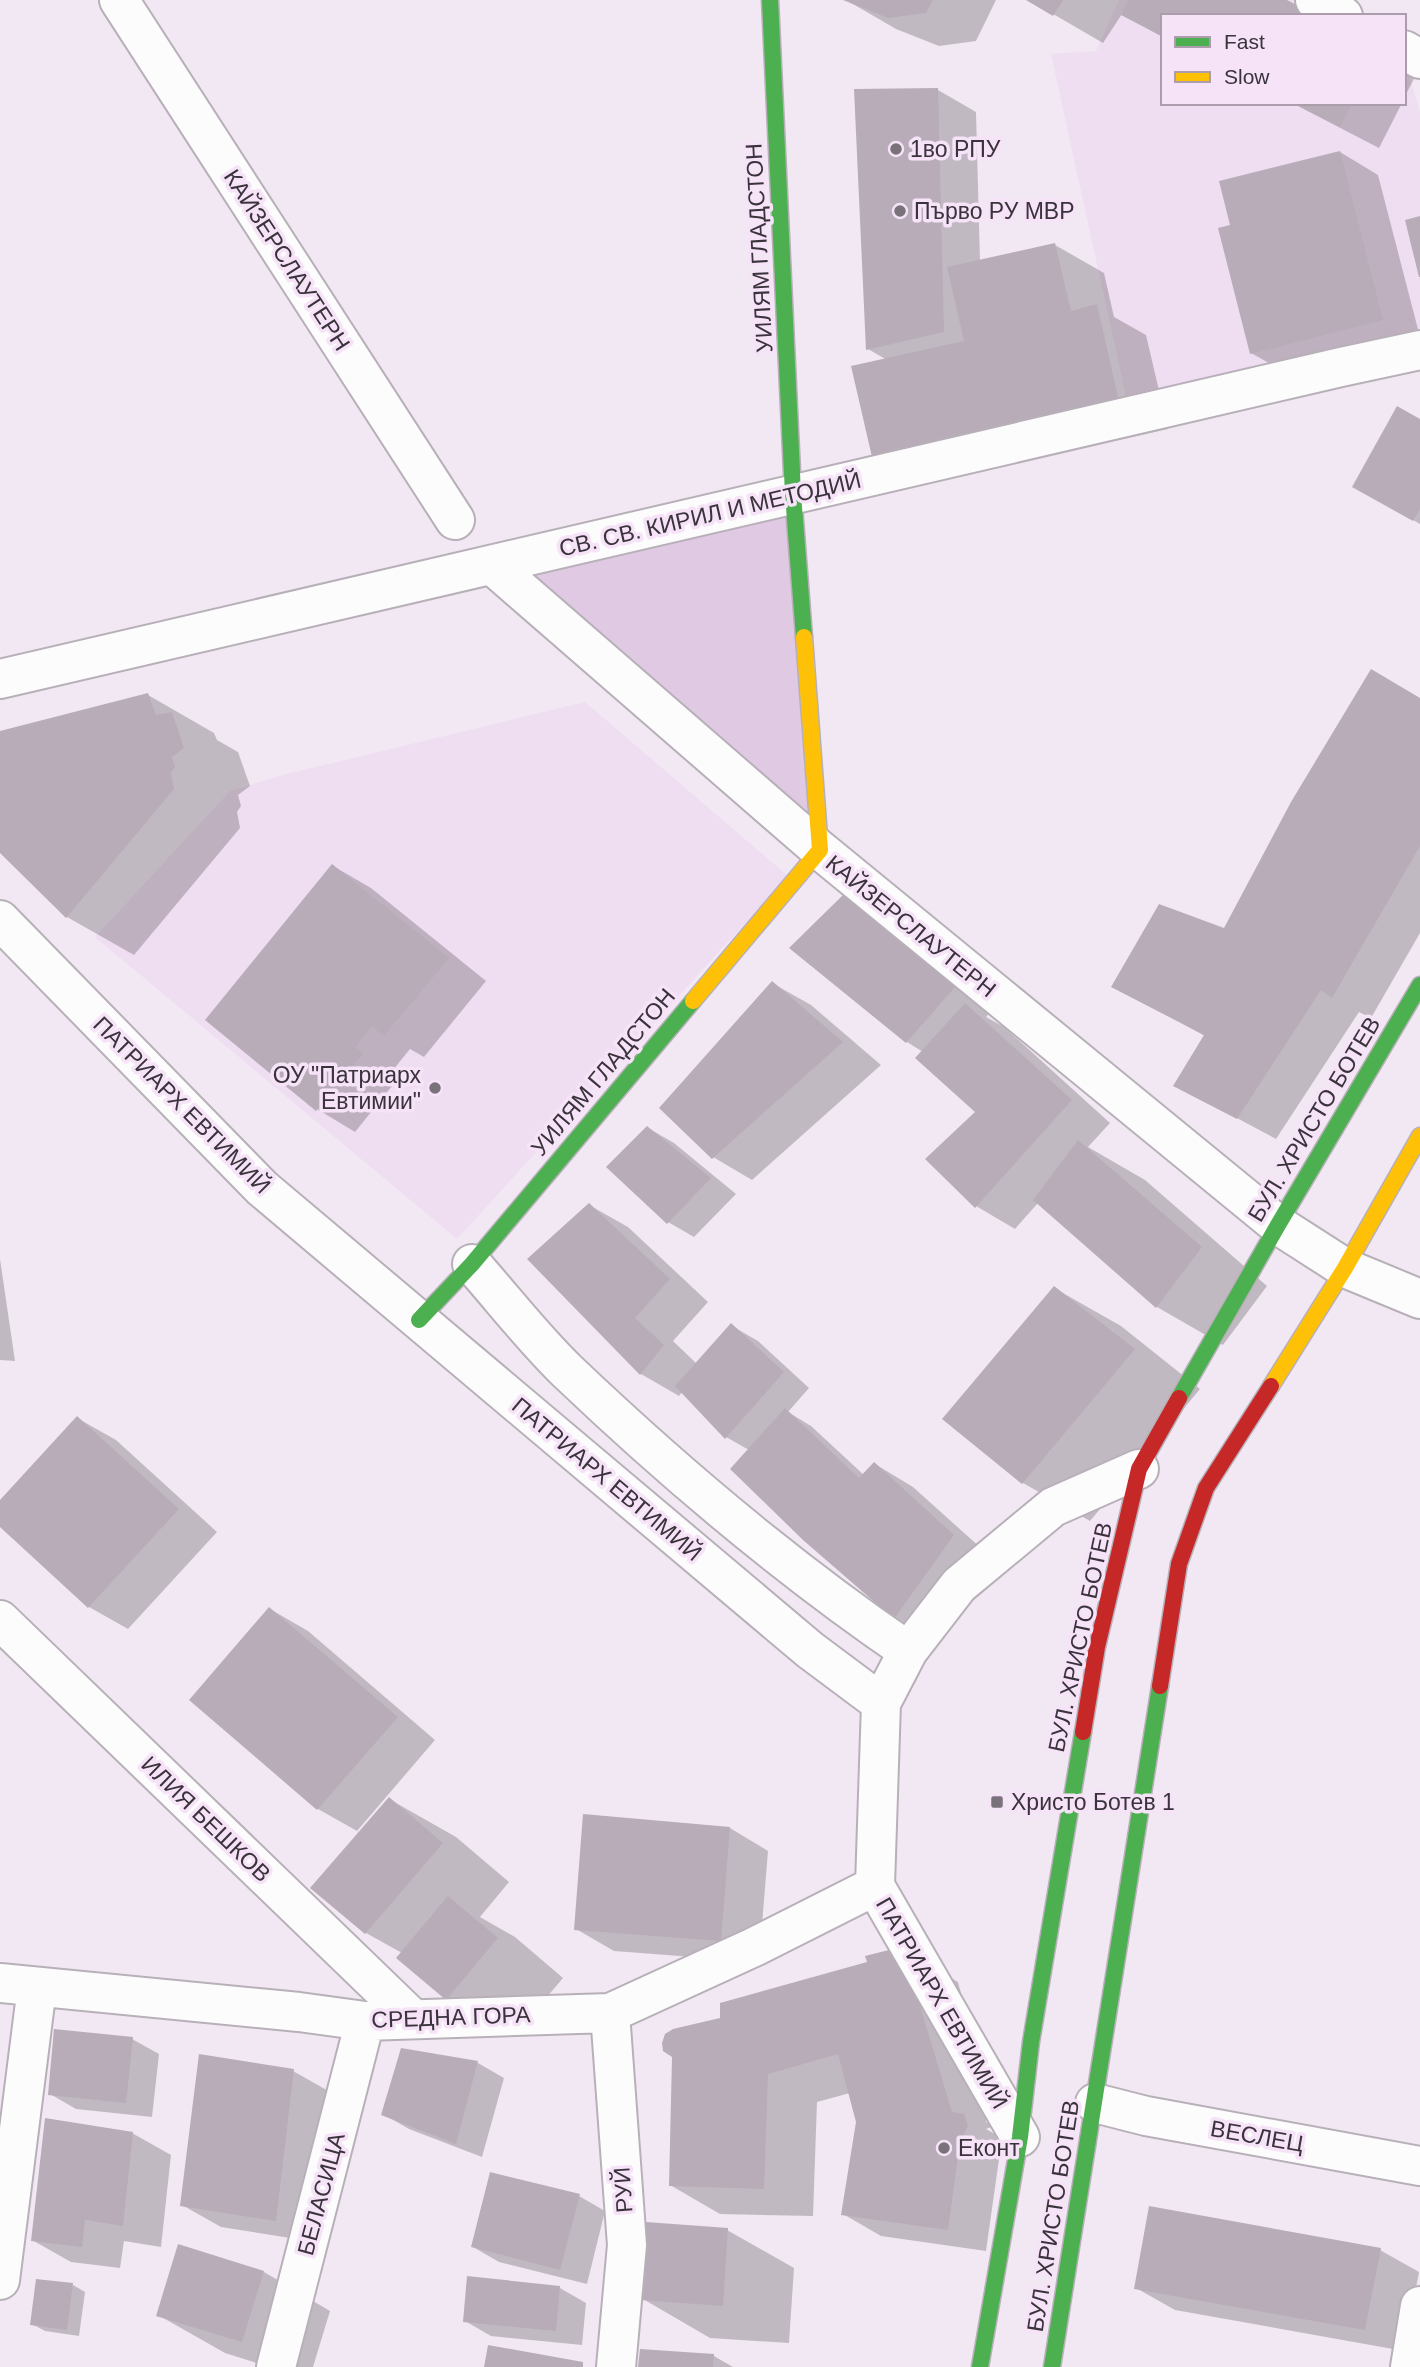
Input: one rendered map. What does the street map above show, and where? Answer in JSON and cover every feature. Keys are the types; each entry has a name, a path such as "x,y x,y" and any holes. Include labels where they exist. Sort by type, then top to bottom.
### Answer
{"main road":[{"name":"УИЛЯМ ГЛАДСТОН","path":"419,1320 472,1264 820,850 793,495 770,0"},
{"name":"БУЛ. ХРИСТО БОТЕВ","path":"980,2367 1020,2137 1034,2029 1097,1647 1139,1469 1278,1225 1420,985"},
{"name":"БУЛ. ХРИСТО БОТЕВ","path":"1052,2367 1180,1564 1206,1488 1345,1268 1420,1136"}],"street":[{"name":"КАЙЗЕРСЛАУТЕРН","path":"119,0 455,520"},
{"path":"1315,0 1340,14"},
{"name":"СВ. СВ. КИРИЛ И МЕТОДИЙ","path":"0,680 1341,367 1420,351"},
{"name":"КАЙЗЕРСЛАУТЕРН","path":"492,565 820,850 1278,1225 1345,1268 1420,1299"},
{"name":"ПАТРИАРХ ЕВТИМИЙ","path":"0,920 262,1188 810,1650 881,1703 875,1886 1020,2137"},
{"path":"472,1264 565,1369 685,1478 847,1609 908,1651"},
{"path":"881,1703 908,1651 959,1585 1054,1507 1139,1469"},
{"name":"ИЛИЯ БЕШКОВ","path":"0,1620 412,2018"},
{"name":"СРЕДНА ГОРА","path":"18,1985 299,2012 365,2021 610,2013 754,1947 875,1886"},
{"path":"0,2280 18,1985"},
{"name":"РУЙ","path":"610,2013 627,2245 616,2367"},
{"name":"БЕЛАСИЦА","path":"276,2367 365,2021"},
{"name":"ВЕСЛЕЦ","path":"1095,2103 1146,2116 1420,2166"},
{"path":"1410,2367 1420,2306"}],"shaded area":[{"path":"1119,0 1300,0 1327,14 1161,14 1161,105 1406,105 1406,66 1420,112 1420,335 1128,406 1051,54 1096,51"},
{"path":"793,494 820,850 492,565"},
{"name":"ОУ \"Патриарх Евтимии\"","path":"585,702 788,876 457,1239 95,937 230,791 283,775"}],"building":[{"path":"843,0 933,0 926,13 888,18"},
{"path":"1026,0 1063,0 1053,16"},
{"path":"1129,0 1287,0 1314,14 1161,14 1161,36 1121,15"},
{"name":"Първо РУ МВР","path":"938,88 944,332 866,350 854,89"},
{"path":"1297,105 1351,105 1340,127"},
{"path":"1340,151 1383,320 1250,354 1218,228 1230,225 1219,181"},
{"path":"1420,216 1420,277 1419,277 1405,220"},
{"path":"1055,243 1071,311 1097,304 1119,401 872,457 851,366 964,341 947,267"},
{"path":"1397,406 1420,419 1420,509 1413,521 1352,487"},
{"path":"1371,669 1420,698 1420,846 1332,998 1321,990 1237,1119 1173,1086 1204,1035 1111,987 1159,904 1224,928 1291,802"},
{"path":"148,693 156,715 172,712 184,748 172,757 175,767 171,773 174,789 66,918 0,853 0,731"},
{"path":"332,864 449,958 384,1036 372,1026 355,1047 363,1053 316,1111 205,1020"},
{"path":"843,895 955,987 906,1043 789,948"},
{"path":"772,981 843,1042 712,1159 659,1108"},
{"path":"965,1003 1072,1100 975,1208 925,1159 975,1112 915,1058"},
{"path":"647,1126 711,1178 667,1224 606,1167"},
{"path":"1078,1140 1202,1247 1156,1308 1033,1200"},
{"path":"589,1203 670,1279 635,1318 664,1345 640,1375 527,1259"},
{"path":"1054,1286 1135,1349 1022,1484 942,1419"},
{"path":"731,1323 784,1372 725,1439 675,1386"},
{"path":"785,1408 859,1478 874,1462 954,1535 894,1619 803,1540 730,1469"},
{"path":"77,1416 179,1509 88,1608 0,1527 0,1500"},
{"path":"269,1607 398,1717 317,1810 189,1700"},
{"path":"389,1797 443,1843 365,1934 310,1888"},
{"path":"583,1814 730,1827 721,1941 574,1930"},
{"path":"448,1896 498,1938 446,2000 396,1958"},
{"path":"897,1948 914,1986 952,2112 964,2114 968,2126 960,2141 948,2230 841,2215 856,2122 838,2054 768,2074 764,2189 669,2186 672,2057 663,2051 665,2034 673,2029 720,2018 720,2003 867,1962 865,1956"},
{"path":"54,2029 133,2037 126,2103 48,2095"},
{"path":"401,2048 478,2061 456,2144 381,2115"},
{"path":"199,2054 294,2069 276,2221 180,2206"},
{"path":"45,2118 133,2132 123,2226 85,2220 82,2247 31,2241"},
{"path":"490,2172 580,2194 560,2270 471,2247"},
{"path":"1149,2206 1381,2248 1365,2330 1134,2289"},
{"path":"646,2222 728,2228 723,2306 641,2300"},
{"path":"178,2244 264,2271 242,2342 156,2316"},
{"path":"467,2276 560,2286 556,2331 463,2322"},
{"path":"36,2279 73,2283 67,2330 30,2325"},
{"path":"488,2345 583,2362 583,2367 484,2367"},
{"path":"640,2349 714,2354 713,2367 638,2367"}],"traffic: fast":[{"path":"770,0 793,494 804,637"},
{"path":"1179,1398 1420,985"},
{"path":"419,1320 472,1264 693,1001"},
{"path":"1052,2367 1160,1686"},
{"path":"980,2367 1020,2137 1031,2042 1083,1732"}],"traffic: slow":[{"path":"693,1001 820,850 804,637"},
{"path":"1271,1386 1345,1268 1420,1136"}],"traffic: jam":[{"path":"1160,1686 1179,1564 1206,1488 1271,1386"},
{"path":"1083,1732 1097,1647 1139,1469 1179,1398"}],"place":[{"name":"1во РПУ","path":"896,149"},
{"name":"Първо РУ МВР","path":"900,211"},
{"name":"ОУ \"Патриарх Евтимии\"","path":"435,1088"},
{"name":"Христо Ботев 1","path":"997,1802"},
{"name":"Еконт","path":"944,2148"}]}
